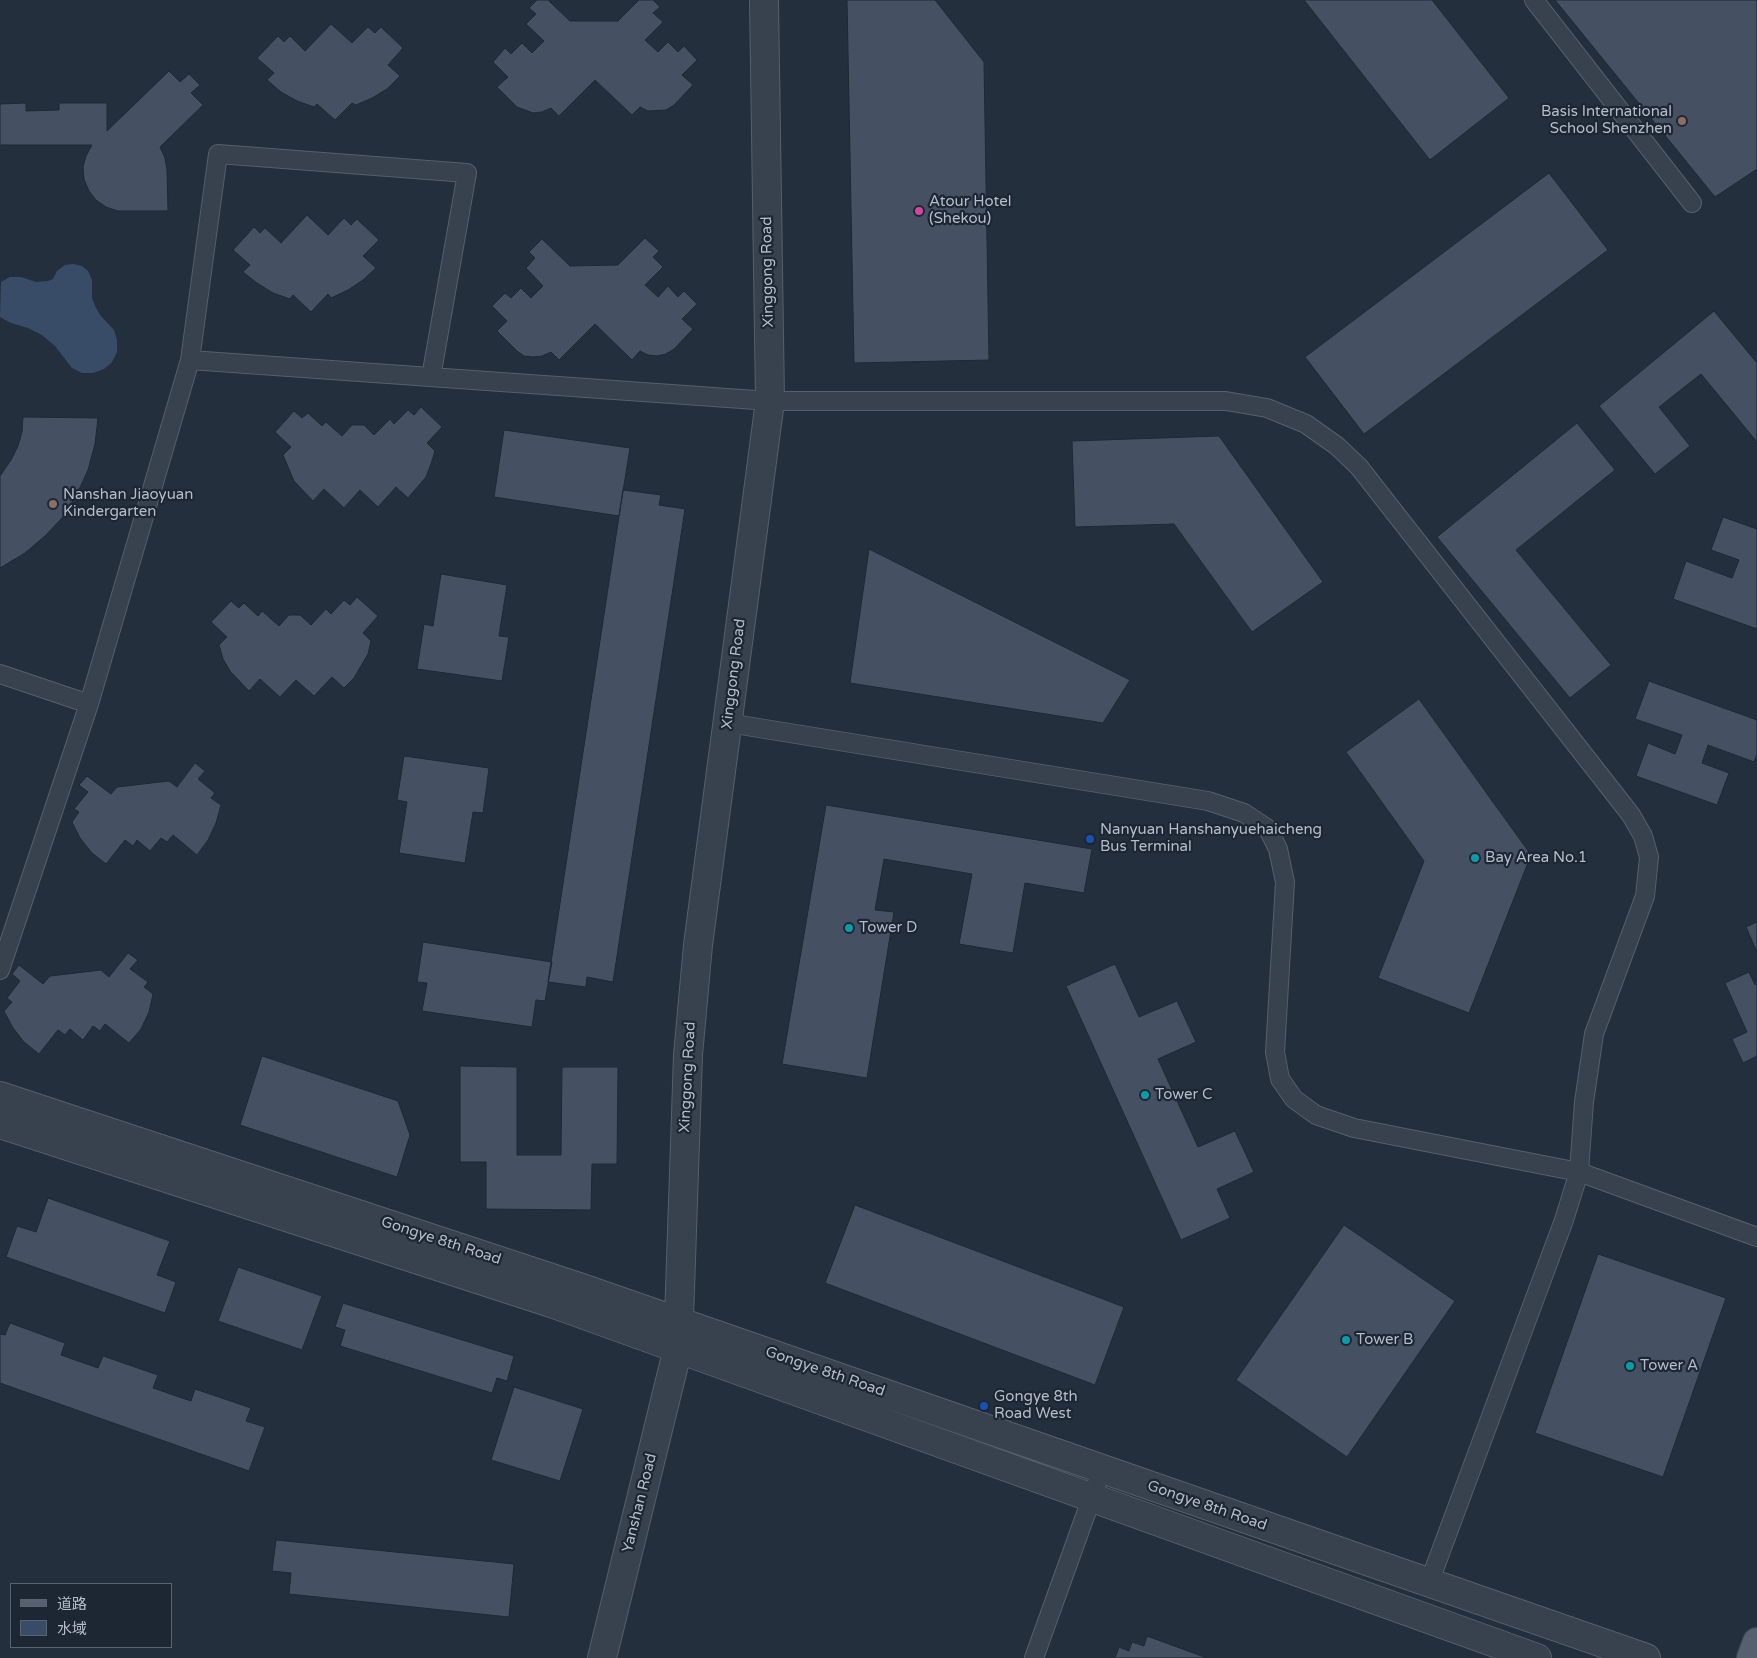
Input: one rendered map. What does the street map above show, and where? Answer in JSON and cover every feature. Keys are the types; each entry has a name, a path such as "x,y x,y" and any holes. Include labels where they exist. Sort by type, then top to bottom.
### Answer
{"main road":[{"path":"1751,1658 1757,1642"}],"street":[{"name":"Xinggong Road","path":"678,1335 688,1055 698,945 770,401 764,0"},
{"name":"Gongye 8th Road","path":"0,1096 567,1283 678,1335 1092,1498 1537,1658"},
{"name":"Gongye 8th Road","path":"0,1124 545,1301 678,1335 1102,1469 1646,1658"},
{"name":"Yanshan Road","path":"602,1658 678,1335"}],"lane":[{"path":"1534,0 1692,203"},
{"path":"0,970 89,704 190,360 218,154 467,173 431,377"},
{"path":"190,360 770,401 1226,401 1267,408 1306,424 1348,456 1359,467 1624,807 1643,836 1649,857 1645,896 1594,1034 1584,1102 1579,1172 1560,1230 1429,1583"},
{"path":"0,674 89,704"},
{"path":"728,723 1208,801 1244,813 1268,829 1278,849 1284,882 1275,1052 1280,1079 1294,1098 1316,1116 1354,1128 1579,1172 1757,1238"},
{"path":"1034,1658 1102,1469"}],"water":[{"path":"65,265 82,266 88,271 92,280 92,298 95,306 100,315 114,330 117,340 117,352 112,362 104,369 93,373 82,373 72,368 55,346 42,335 0,317 1,282 10,277 21,277 36,282 48,281 53,279 57,271"}],"building":[{"path":"537,0 548,0 570,21 618,21 639,0 653,0 660,7 653,13 663,22 645,40 658,52 668,42 678,52 684,46 697,60 682,75 693,85 674,105 666,110 648,111 640,107 632,115 595,80 559,116 551,108 533,113 517,107 497,87 508,77 493,62 505,48 511,54 522,43 532,53 544,41 526,24 536,14 529,8"},
{"name":"Atour Hotel (Shekou)","path":"847,0 935,0 984,62 989,360 854,363"},
{"path":"1304,0 1432,0 1509,98 1430,160"},
{"name":"Basis International School Shenzhen","path":"1555,0 1757,0 1757,169 1715,197"},
{"path":"331,24 352,43 368,27 375,33 381,27 403,48 388,65 400,76 387,89 372,98 356,105 352,103 335,120 317,104 314,107 297,101 281,92 267,80 274,73 257,58 278,36 284,42 290,36 305,51"},
{"path":"169,71 180,82 189,74 200,85 191,93 203,105 160,147 165,158 167,170 168,211 118,211 106,207 96,200 89,191 84,179 83,167 92,145 0,145 0,104 26,103 26,111 59,110 59,103 107,103 107,131"},
{"path":"1549,173 1608,250 1364,434 1305,357"},
{"path":"307,215 328,235 344,218 351,225 357,219 379,240 363,256 376,268 348,290 331,298 328,294 311,312 293,295 290,299 273,293 243,272 250,265 233,250 254,227 260,233 265,228 281,243"},
{"path":"645,238 659,251 653,257 663,267 645,285 658,297 668,286 678,297 684,291 697,304 682,319 693,329 674,349 666,354 657,356 648,355 640,351 632,360 595,324 559,360 551,352 542,356 524,356 497,331 507,321 492,306 505,293 511,298 521,288 531,298 543,286 526,268 535,258 529,252 542,239 570,266 618,265"},
{"path":"1714,311 1757,363 1757,442 1701,374 1659,407 1690,446 1655,474 1599,406"},
{"path":"421,407 442,427 427,443 435,451 426,477 408,498 396,487 378,507 360,490 344,508 324,489 313,501 294,481 283,455 291,447 275,432 294,411 302,418 308,413 322,426 326,422 342,436 352,425 364,425 374,435 390,419 394,424 408,410 414,415"},
{"path":"23,417 98,418 95,444 88,470 77,494 63,517 25,553 0,568 0,476 18,446 22,432"},
{"path":"1577,423 1615,470 1516,550 1611,665 1570,698 1437,537"},
{"path":"504,430 630,448 619,516 494,497"},
{"path":"1219,436 1323,582 1252,632 1174,524 1075,527 1072,441"},
{"path":"623,490 661,495 659,505 685,509 613,982 587,977 586,987 548,982"},
{"path":"1723,517 1757,529 1757,629 1673,599 1686,561 1732,578 1739,560 1711,550"},
{"path":"869,549 1130,680 1103,723 850,683"},
{"path":"441,574 507,585 499,636 509,637 502,681 417,669 424,624 433,626"},
{"path":"357,597 378,616 363,633 371,641 368,654 354,678 344,688 332,677 314,696 296,680 280,697 260,679 249,691 230,671 223,659 219,645 227,637 211,622 231,601 239,608 244,603 258,616 262,611 279,626 289,615 300,615 311,625 326,609 331,614 344,600 350,605"},
{"path":"1649,681 1757,720 1757,754 1754,762 1708,745 1702,763 1729,773 1717,805 1636,776 1648,743 1675,754 1682,735 1635,719"},
{"name":"Bay Area No.1","path":"1419,699 1531,855 1469,1013 1378,978 1424,861 1346,752"},
{"path":"404,756 489,768 483,813 473,812 465,863 399,853 407,802 397,800"},
{"path":"195,763 205,771 198,779 215,793 211,798 221,805 216,823 208,840 197,855 173,835 167,842 161,838 150,851 137,840 133,846 125,840 106,864 92,853 80,838 72,822 79,812 74,809 88,792 79,785 87,776 111,794 117,787 169,781 177,787"},
{"name":"Tower D","path":"826,805 1092,849 1084,893 1025,883 1013,953 959,944 972,874 884,859 875,910 894,912 867,1078 782,1064"},
{"path":"1757,922 1757,952 1746,927"},
{"path":"423,942 552,962 545,1001 536,1000 532,1027 422,1011 427,983 417,982"},
{"path":"128,953 138,960 130,969 148,982 144,987 153,994 149,1012 141,1029 129,1043 105,1024 100,1031 93,1026 83,1040 70,1029 65,1035 58,1030 39,1054 24,1042 13,1028 4,1011 12,1002 7,998 20,981 12,974 19,965 43,984 50,976 101,970 109,977"},
{"name":"Tower C","path":"1115,964 1139,1017 1177,1001 1196,1042 1158,1059 1198,1147 1235,1131 1254,1172 1217,1189 1230,1218 1181,1240 1066,986"},
{"path":"1749,972 1755,985 1757,979 1757,1056 1743,1063 1732,1039 1747,1032 1725,983"},
{"path":"262,1056 398,1101 410,1135 397,1177 240,1125"},
{"path":"460,1066 517,1067 517,1155 561,1155 562,1067 618,1067 617,1164 592,1164 591,1210 486,1209 486,1162 460,1162"},
{"path":"48,1198 170,1241 157,1275 176,1282 165,1313 6,1257 17,1226 36,1232"},
{"path":"855,1205 1124,1307 1095,1385 825,1283"},
{"name":"Tower B","path":"1344,1225 1455,1301 1347,1457 1236,1380"},
{"name":"Tower A","path":"1598,1254 1726,1298 1663,1477 1535,1433"},
{"path":"238,1267 322,1296 302,1350 218,1321"},
{"path":"343,1303 514,1356 507,1381 497,1378 492,1393 340,1346 345,1330 335,1327"},
{"path":"10,1323 65,1343 61,1355 98,1368 103,1356 158,1375 153,1388 191,1401 195,1389 251,1408 246,1421 265,1427 249,1471 0,1383 0,1334 5,1335"},
{"path":"514,1387 583,1409 560,1481 491,1460"},
{"path":"276,1540 514,1564 509,1617 289,1594 291,1573 272,1571"},
{"path":"1147,1636 1207,1658 1115,1658 1119,1647 1129,1651 1132,1642 1144,1646"}],"place":[{"name":"Basis International School Shenzhen","path":"1682,121"},
{"name":"Atour Hotel (Shekou)","path":"919,211"},
{"name":"Nanshan Jiaoyuan Kindergarten","path":"53,504"},
{"name":"Nanyuan Hanshanyuehaicheng Bus Terminal","path":"1090,839"},
{"name":"Bay Area No.1","path":"1475,858"},
{"name":"Tower D","path":"849,928"},
{"name":"Tower C","path":"1145,1095"},
{"name":"Tower B","path":"1346,1340"},
{"name":"Tower A","path":"1630,1366"},
{"name":"Gongye 8th Road West","path":"984,1406"}]}
